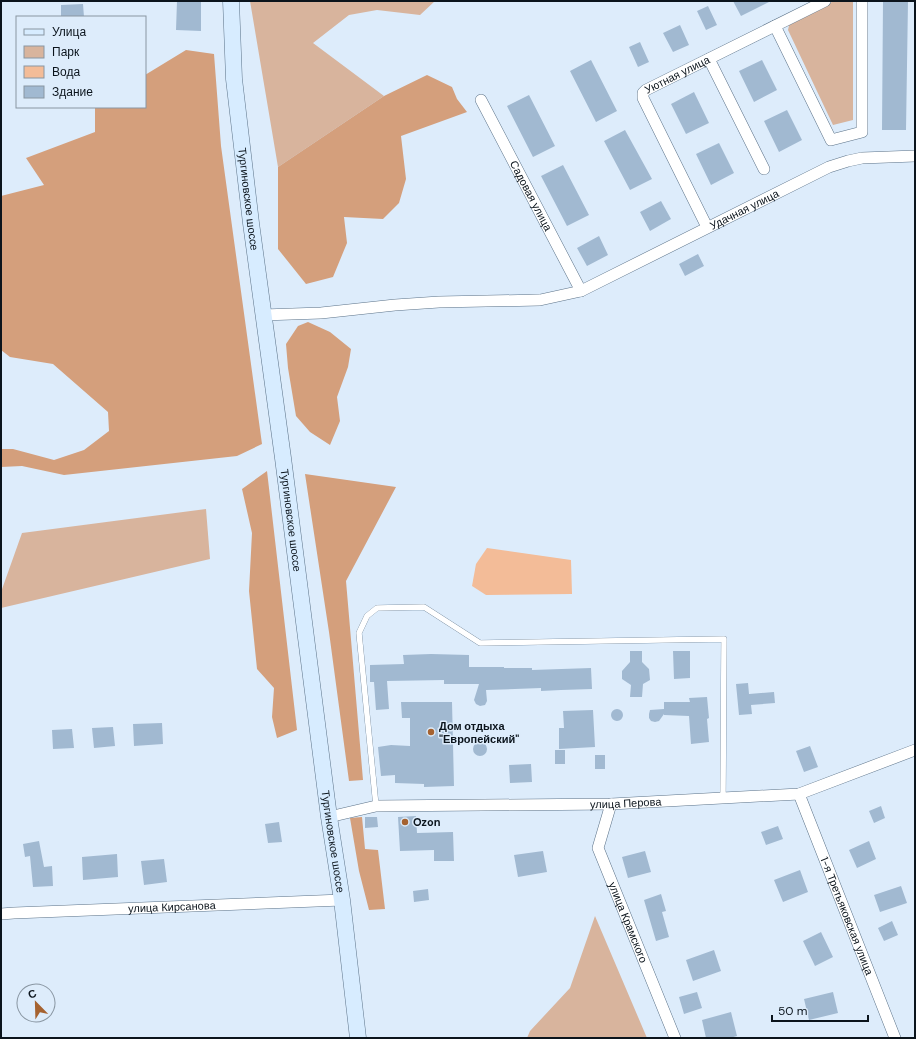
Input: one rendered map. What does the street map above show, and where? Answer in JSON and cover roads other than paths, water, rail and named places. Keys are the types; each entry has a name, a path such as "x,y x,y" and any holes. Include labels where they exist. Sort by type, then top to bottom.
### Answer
{"main road":[{"name":"Тургиновское шоссе","path":"231,1 237,105 329,817 342,900 358,1038"}],"street":[{"name":"Уютная улица","path":"707,227 642,96 643,93 646,90 825,1"},
{"path":"775,26 831,140 862,132 862,1"},
{"path":"709,59 764,169"},
{"name":"Садовая улица","path":"480,100 581,291"},
{"name":"Удачная улица","path":"263,315 321,313 439,302 540,300 581,291 829,167 862,158 915,156"},
{"name":"улица Перова","path":"329,817 376,806 611,804 799,794 915,750"},
{"name":"1-я Третьяковская улица","path":"799,794 895,1038"},
{"name":"улица Крамского","path":"611,804 598,848 676,1038"},
{"name":"улица Кирсанова","path":"1,914 342,900"}],"lane":[{"path":"376,806 359,633 367,616 377,608 424,606 480,643 724,639 723,798"}],"water":[{"path":"487,548 571,560 572,594 486,595 472,586 476,564"}],"place":[{"name":"Дом отдыха \"Европейский\"","path":"431,732"},
{"name":"Ozon","path":"405,822"}]}
